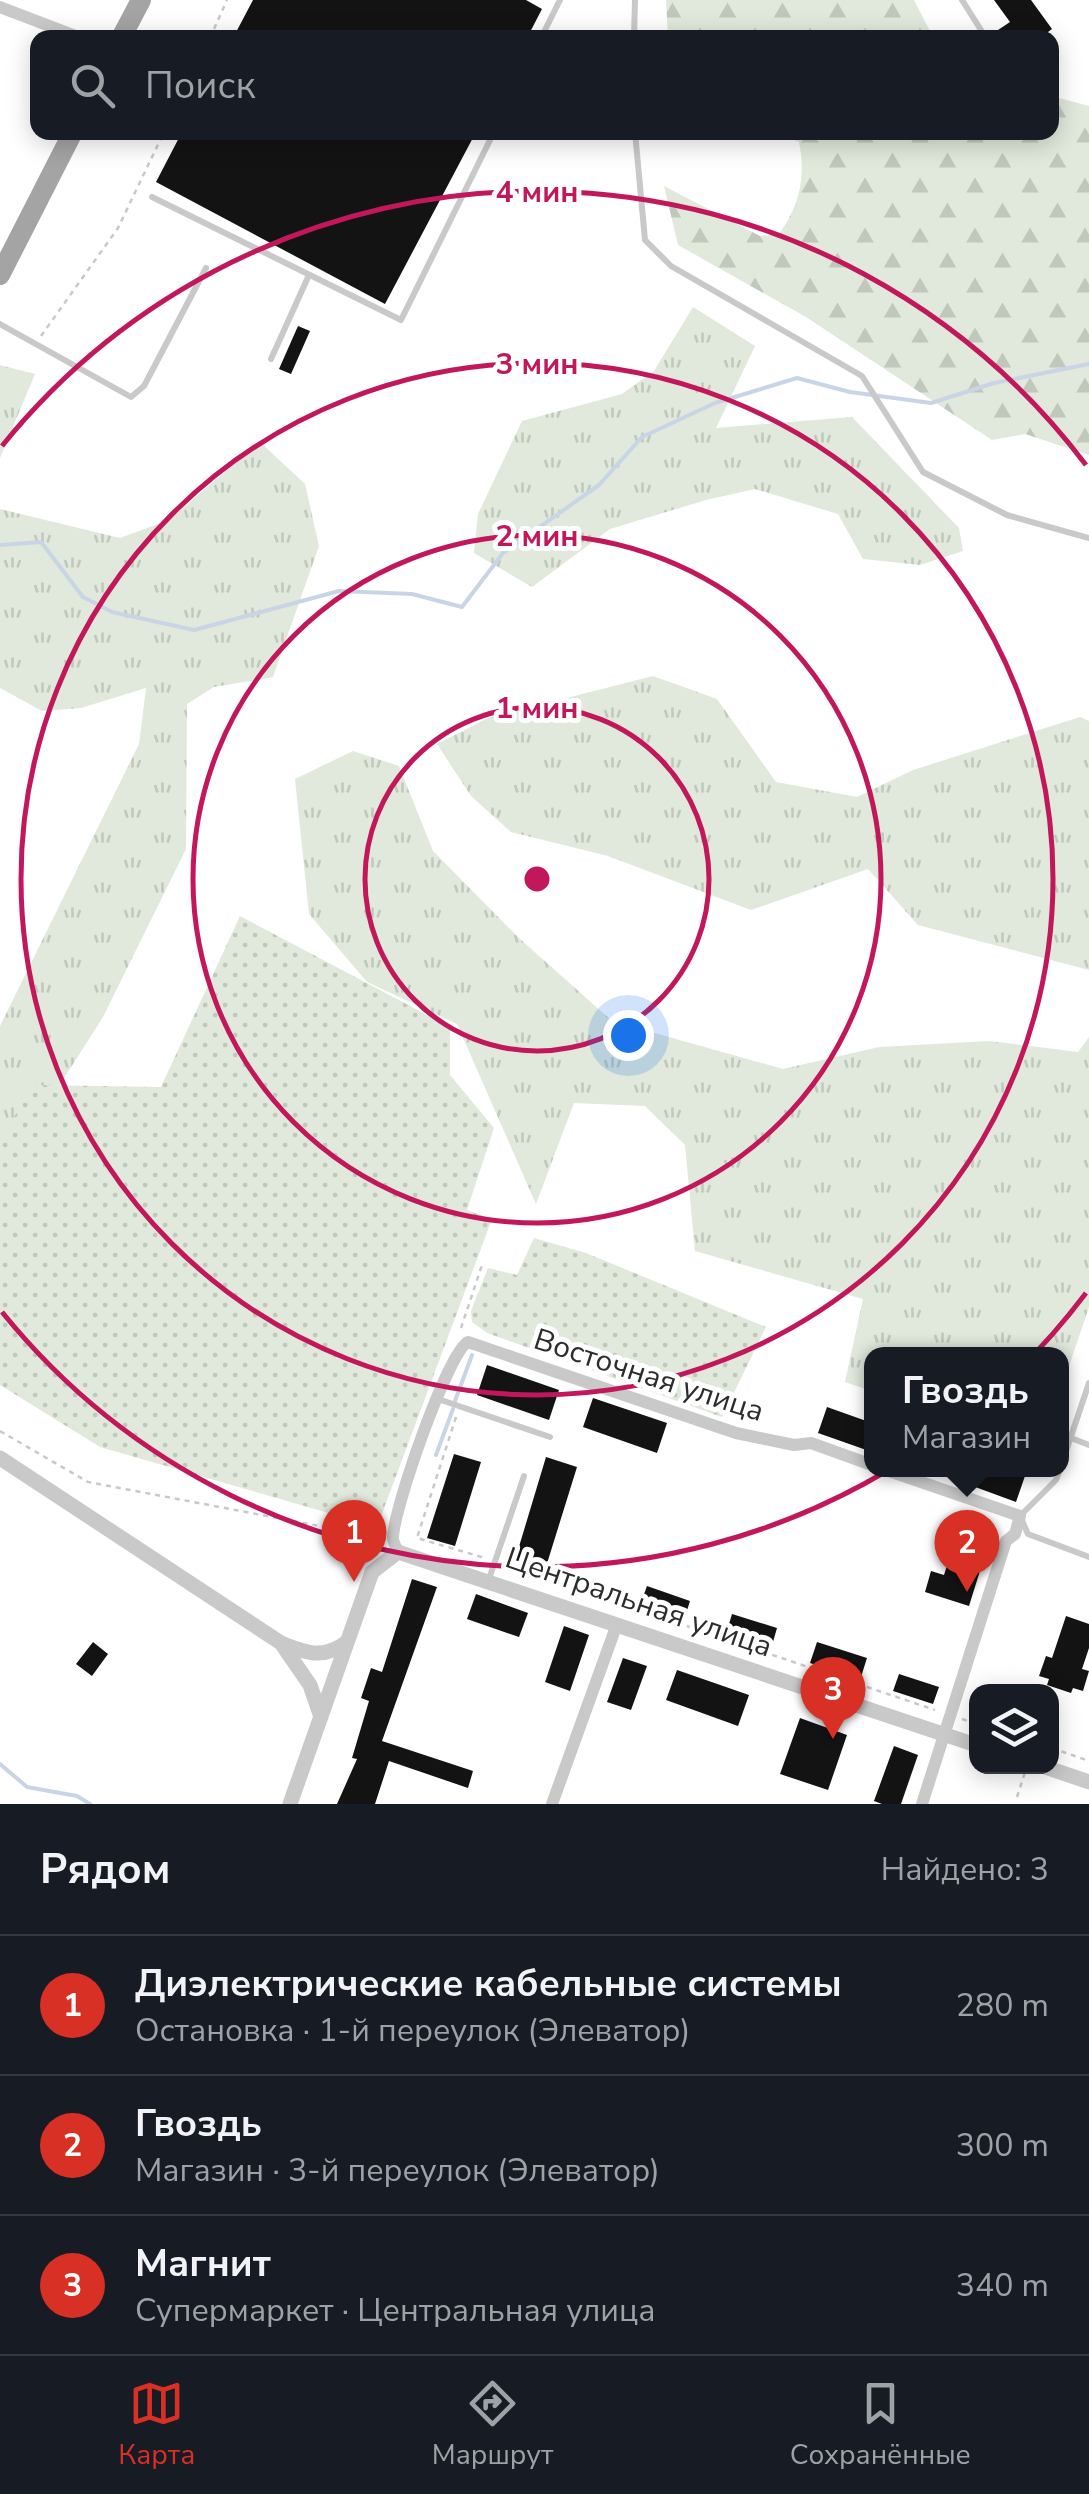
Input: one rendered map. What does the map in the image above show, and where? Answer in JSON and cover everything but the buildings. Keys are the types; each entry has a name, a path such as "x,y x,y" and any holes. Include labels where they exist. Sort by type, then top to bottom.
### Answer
{"main road":[{"path":"126,30 140,0"},
{"path":"0,276 8,241 68,140"}],"street":[{"path":"0,6 60,30"},
{"path":"290,1804 372,1572 398,1552 392,1540 398,1515 438,1399 465,1343"},
{"name":"Восточная улица","path":"465,1343 736,1433 794,1445 811,1443 864,1461"},
{"path":"0,1458 281,1644 313,1655 333,1653 347,1642"},
{"path":"906,1477 1020,1516 1014,1534 1006,1540 922,1804"},
{"name":"Центральная улица","path":"398,1552 969,1742"},
{"path":"552,1804 616,1624"},
{"path":"281,1644 310,1685 321,1717"},
{"path":"1059,1772 1089,1782"}],"lane":[{"path":"545,30 560,0"},
{"path":"634,30 635,0"},
{"path":"962,0 981,30"},
{"path":"152,196 401,320 490,140"},
{"path":"636,140 645,240 671,266 862,376 922,472 1007,514 1089,538"},
{"path":"0,324 130,397 144,386 206,268"},
{"path":"271,359 310,275"},
{"path":"1069,1441 1089,1383"},
{"path":"438,1399 550,1438"},
{"path":"1070,1438 1089,1444"},
{"path":"489,1580 524,1476"},
{"path":"1057,1477 1020,1516 1028,1534 1089,1557"}],"path":[{"path":"214,30 227,0"},
{"path":"34,343 118,228 160,140"},
{"path":"465,1343 462,1324 482,1266"},
{"path":"460,1406 418,1538 969,1722"},
{"path":"0,1430 88,1482 330,1528 378,1541 398,1552"},
{"path":"1059,1750 1089,1761"},
{"path":"1017,1798 1024,1774"}],"green space":[{"path":"666,0 914,0 929,30 668,30"},
{"path":"1059,98 1089,106 1089,455 1025,434 992,440 806,317 678,245 664,186 760,236 779,234 799,190 799,142 794,140 1059,140"},
{"path":"693,307 755,346 716,428 852,417 959,528 963,551 920,565 863,559 838,514 755,489 610,529 532,587 474,553 478,514 522,421 622,394 654,371"},
{"path":"0,365 35,374 0,458"},
{"path":"260,442 305,484 319,546 273,677 214,687 187,704 186,849 103,1017 8,1166 0,1169 0,1026 139,744 146,688 81,708 42,711 0,688 0,509 120,538 169,520"},
{"path":"653,676 717,699 776,782 857,797 913,770 1080,717 1089,721 1089,970 918,925 868,869 751,910 608,856 511,832 471,796 437,744 488,718"},
{"path":"353,751 399,766 433,851 520,939 612,1021 783,1069 879,1047 989,1041 1078,1052 1089,1037 1089,1307 1069,1366 1069,1347 864,1347 864,1388 845,1382 863,1299 695,1251 685,1145 645,1106 574,1103 536,1204 457,1024 367,982 309,914 295,779"},
{"path":"240,916 450,1027 450,1075 494,1128 467,1210 492,1219 377,1527 100,1447 0,1385 0,1142 32,1085 161,1087"},
{"path":"534,1238 586,1253 766,1327 722,1417 487,1333 472,1322 471,1311 488,1268 517,1275"}],"waterway":[{"path":"0,545 41,542 83,597 112,612 194,630 339,591 412,594 462,607 503,553 599,485 642,437 715,403 797,378 850,392 931,403 994,383 1089,364"},
{"path":"455,1401 472,1355"},
{"path":"436,1455 453,1409"},
{"path":"0,1764 27,1787 77,1796 90,1804"}],"place":[{"name":"Диэлектрические кабельные системы","path":"354,1582"},
{"name":"Гвоздь","path":"967,1592"},
{"name":"Магнит","path":"833,1739"}]}
